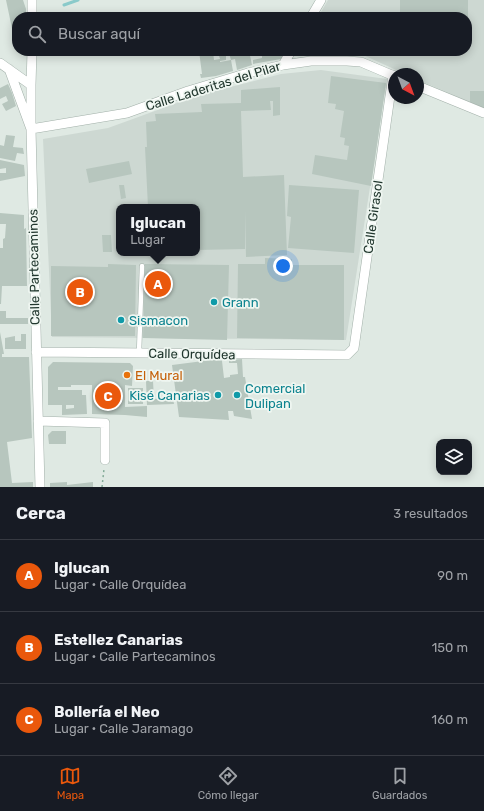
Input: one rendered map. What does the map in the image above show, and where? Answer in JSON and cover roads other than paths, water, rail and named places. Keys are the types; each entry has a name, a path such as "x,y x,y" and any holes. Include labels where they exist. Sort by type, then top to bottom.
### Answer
{"street":[{"path":"32,0 32,12"},
{"path":"314,12 321,0"},
{"name":"Calle Partecaminos","path":"32,56 31,129 40,487"},
{"path":"283,65 288,56"},
{"name":"Calle Laderitas del Pilar","path":"31,129 127,112 188,91 248,73 283,65 311,61 361,62 388,73"},
{"path":"0,63 12,71 31,88"},
{"path":"12,71 24,74 31,71"},
{"path":"12,71 15,87 31,129"},
{"path":"15,87 20,90 31,88"},
{"path":"424,88 484,113"},
{"name":"Calle Girasol","path":"347,355 354,348 390,104"},
{"name":"Calle Orquídea","path":"36,352 347,355"},
{"path":"38,421 105,423 105,460"}],"lane":[{"path":"139,353 142,266"}],"waterway":[{"path":"64,5 78,0"}],"place":[{"name":"Iglucan","path":"158,284"},
{"name":"Estellez Canarias","path":"80,292"},
{"name":"Grann","path":"214,302"},
{"name":"Sismacon","path":"121,320"},
{"name":"El Mural","path":"127,375"},
{"name":"Kisé Canarias","path":"218,395"},
{"name":"Comercial Dulipan","path":"237,395"},
{"name":"Bollería el Neo","path":"108,396"}]}
